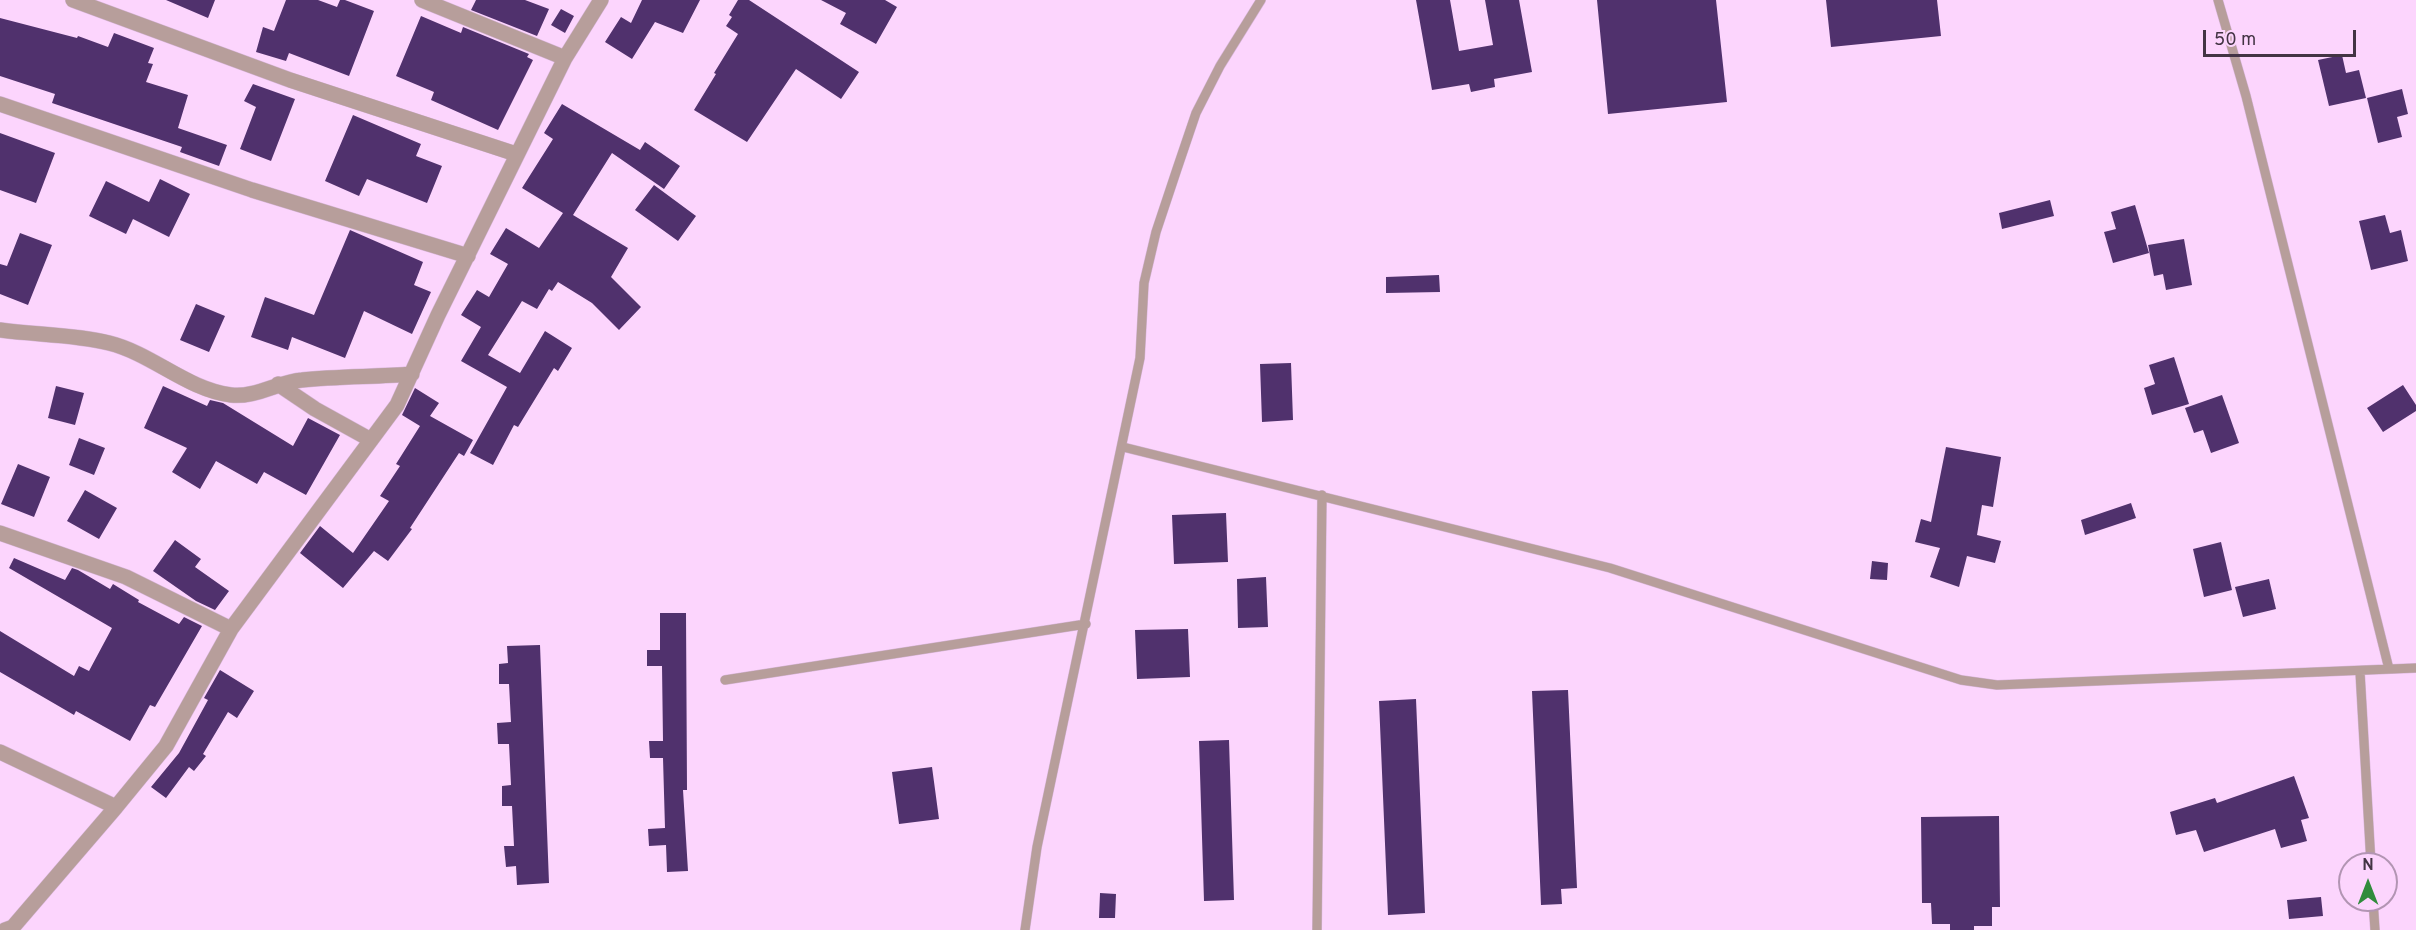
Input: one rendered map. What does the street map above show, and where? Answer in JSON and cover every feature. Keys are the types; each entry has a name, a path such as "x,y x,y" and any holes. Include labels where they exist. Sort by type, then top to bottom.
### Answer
{"street":[{"path":"73,0 290,80 516,154"},
{"path":"422,0 565,58"},
{"path":"5,930 13,927 166,746 231,629 397,405 516,154 565,58 601,0"},
{"path":"0,104 252,190 468,256"},
{"path":"0,331 110,343 154,362 197,386 231,395 251,394 278,384 303,380 412,374"},
{"path":"278,384 315,409 371,440"},
{"path":"0,533 126,577 231,629"},
{"path":"0,752 116,807"}],"lane":[{"path":"1025,930 1037,847 1086,624 1140,358 1144,283 1156,232 1196,114 1220,66 1261,0"},
{"path":"2218,0 2246,96 2389,669"},
{"path":"1123,447 1610,568 1961,680 1997,685 2416,668"},
{"path":"1317,930 1322,495"},
{"path":"725,680 1086,624"},
{"path":"2360,672 2370,852"},
{"path":"2374,912 2375,930"}],"building":[{"path":"166,0 215,0 208,18"},
{"path":"286,0 318,0 337,7 340,0 345,0 374,11 349,76 289,53 286,61 256,52 263,27 274,31"},
{"path":"476,0 525,0 549,9 537,36 471,10"},
{"path":"642,0 700,0 683,33 655,22 632,59 605,42 621,17 631,23"},
{"path":"738,0 749,0 859,72 841,99 796,69 747,142 694,110 738,34 726,26 732,17 729,15"},
{"path":"821,0 885,0 897,7 876,44 840,24 846,13"},
{"path":"1416,0 1450,0 1459,51 1493,45 1485,0 1519,0 1532,72 1494,79 1495,87 1471,92 1469,84 1432,90"},
{"path":"1597,0 1716,0 1727,102 1608,114"},
{"path":"1826,0 1937,0 1941,36 1831,47"},
{"path":"561,9 574,16 565,33 551,25"},
{"path":"421,16 461,33 463,27 529,54 527,57 533,60 498,130 431,100 434,92 396,76"},
{"path":"0,18 77,38 78,36 108,47 114,33 154,48 148,63 153,64 146,82 188,95 178,128 227,145 219,166 180,152 182,147 52,103 55,94 0,76"},
{"path":"2342,55 2346,73 2359,70 2366,98 2329,106 2318,60"},
{"path":"253,84 295,99 271,161 240,149 256,107 244,101"},
{"path":"2402,89 2408,114 2397,117 2402,137 2378,143 2367,98"},
{"path":"562,104 640,150 645,142 680,166 664,189 612,153 573,215 628,248 611,277 641,307 619,330 592,303 558,282 552,291 549,289 537,309 522,301 488,355 520,373 545,331 572,348 558,371 554,368 518,427 514,425 493,465 470,453 507,387 461,361 481,327 461,315 477,290 489,297 508,264 490,254 506,228 539,248 563,213 522,188 553,139 544,133"},
{"path":"353,115 421,144 416,156 442,166 427,203 367,179 359,196 325,181"},
{"path":"0,133 55,153 36,203 0,190"},
{"path":"160,179 190,194 169,237 133,219 126,234 89,216 106,181 149,202"},
{"path":"654,185 696,216 678,241 635,210"},
{"path":"2050,200 2054,216 2002,229 1999,213"},
{"path":"2135,205 2149,253 2113,263 2104,232 2116,229 2111,212"},
{"path":"2385,215 2390,233 2401,230 2408,261 2371,270 2359,221"},
{"path":"350,230 423,262 414,285 431,292 412,334 364,311 345,358 292,337 288,350 251,337 265,297 314,315"},
{"path":"20,233 52,245 28,305 0,294 0,264 7,266"},
{"path":"2184,239 2192,285 2166,290 2163,274 2154,276 2148,245"},
{"path":"1439,275 1440,292 1386,293 1386,277"},
{"path":"196,304 225,316 209,352 180,340"},
{"path":"2174,357 2189,404 2152,415 2144,388 2155,384 2149,365"},
{"path":"1291,363 1293,420 1262,422 1260,364"},
{"path":"2403,385 2416,405 2416,411 2383,432 2367,408"},
{"path":"56,386 84,393 75,425 48,418"},
{"path":"163,386 207,406 210,400 223,403 293,446 308,418 340,435 306,495 264,472 257,484 216,461 200,489 172,472 187,448 144,428"},
{"path":"415,388 439,403 430,416 473,440 464,456 459,453 410,528 412,529 388,561 374,551 343,588 300,553 320,526 353,553 389,501 380,496 400,466 396,464 420,426 402,415"},
{"path":"2222,395 2239,443 2211,453 2203,430 2194,433 2185,408"},
{"path":"79,438 105,448 94,475 69,465"},
{"path":"1946,447 2001,457 1993,507 1982,505 1977,535 2001,541 1995,563 1967,556 1959,587 1930,577 1940,548 1915,542 1921,519 1931,522"},
{"path":"18,464 50,477 34,517 1,504"},
{"path":"85,490 117,508 99,539 67,521"},
{"path":"2131,503 2136,518 2085,535 2081,520"},
{"path":"1226,513 1228,562 1174,564 1172,515"},
{"path":"175,540 201,559 195,567 229,591 215,610 196,601 153,571"},
{"path":"2221,542 2232,590 2204,597 2193,549"},
{"path":"14,558 65,580 72,568 78,570 110,589 113,584 139,600 138,602 179,624 184,617 202,626 155,707 150,705 130,741 76,711 74,715 0,672 0,631 74,676 79,666 89,671 112,628 9,568"},
{"path":"1872,561 1888,563 1887,580 1870,579"},
{"path":"1266,577 1268,627 1238,628 1237,579"},
{"path":"2269,579 2276,609 2243,617 2235,587"},
{"path":"660,613 686,613 687,790 683,790 688,871 667,872 666,845 649,846 648,829 665,828 663,758 650,758 649,741 663,741 662,666 647,666 647,650 660,650"},
{"path":"1188,629 1190,677 1137,679 1135,630"},
{"path":"540,645 549,883 517,885 516,866 506,867 504,846 514,846 512,806 502,806 502,786 511,785 509,744 498,744 497,723 511,722 509,684 499,684 499,664 508,663 507,646"},
{"path":"220,670 254,691 237,718 228,712 203,754 206,756 194,771 189,767 166,798 151,787 179,753 208,700 204,698"},
{"path":"1568,690 1577,888 1561,889 1562,904 1541,905 1532,691"},
{"path":"1416,699 1425,913 1388,915 1379,701"},
{"path":"1229,740 1234,900 1204,901 1199,741"},
{"path":"932,767 939,819 899,824 892,772"},
{"path":"2294,776 2309,818 2301,820 2307,841 2281,848 2275,829 2204,852 2196,830 2176,835 2170,812 2215,798 2217,803"},
{"path":"1999,816 2000,907 1992,907 1992,926 1974,926 1974,930 1950,930 1950,924 1932,924 1931,903 1922,903 1921,817"},
{"path":"1100,893 1116,894 1115,918 1099,918"},
{"path":"2321,897 2323,916 2289,919 2287,900"}]}
